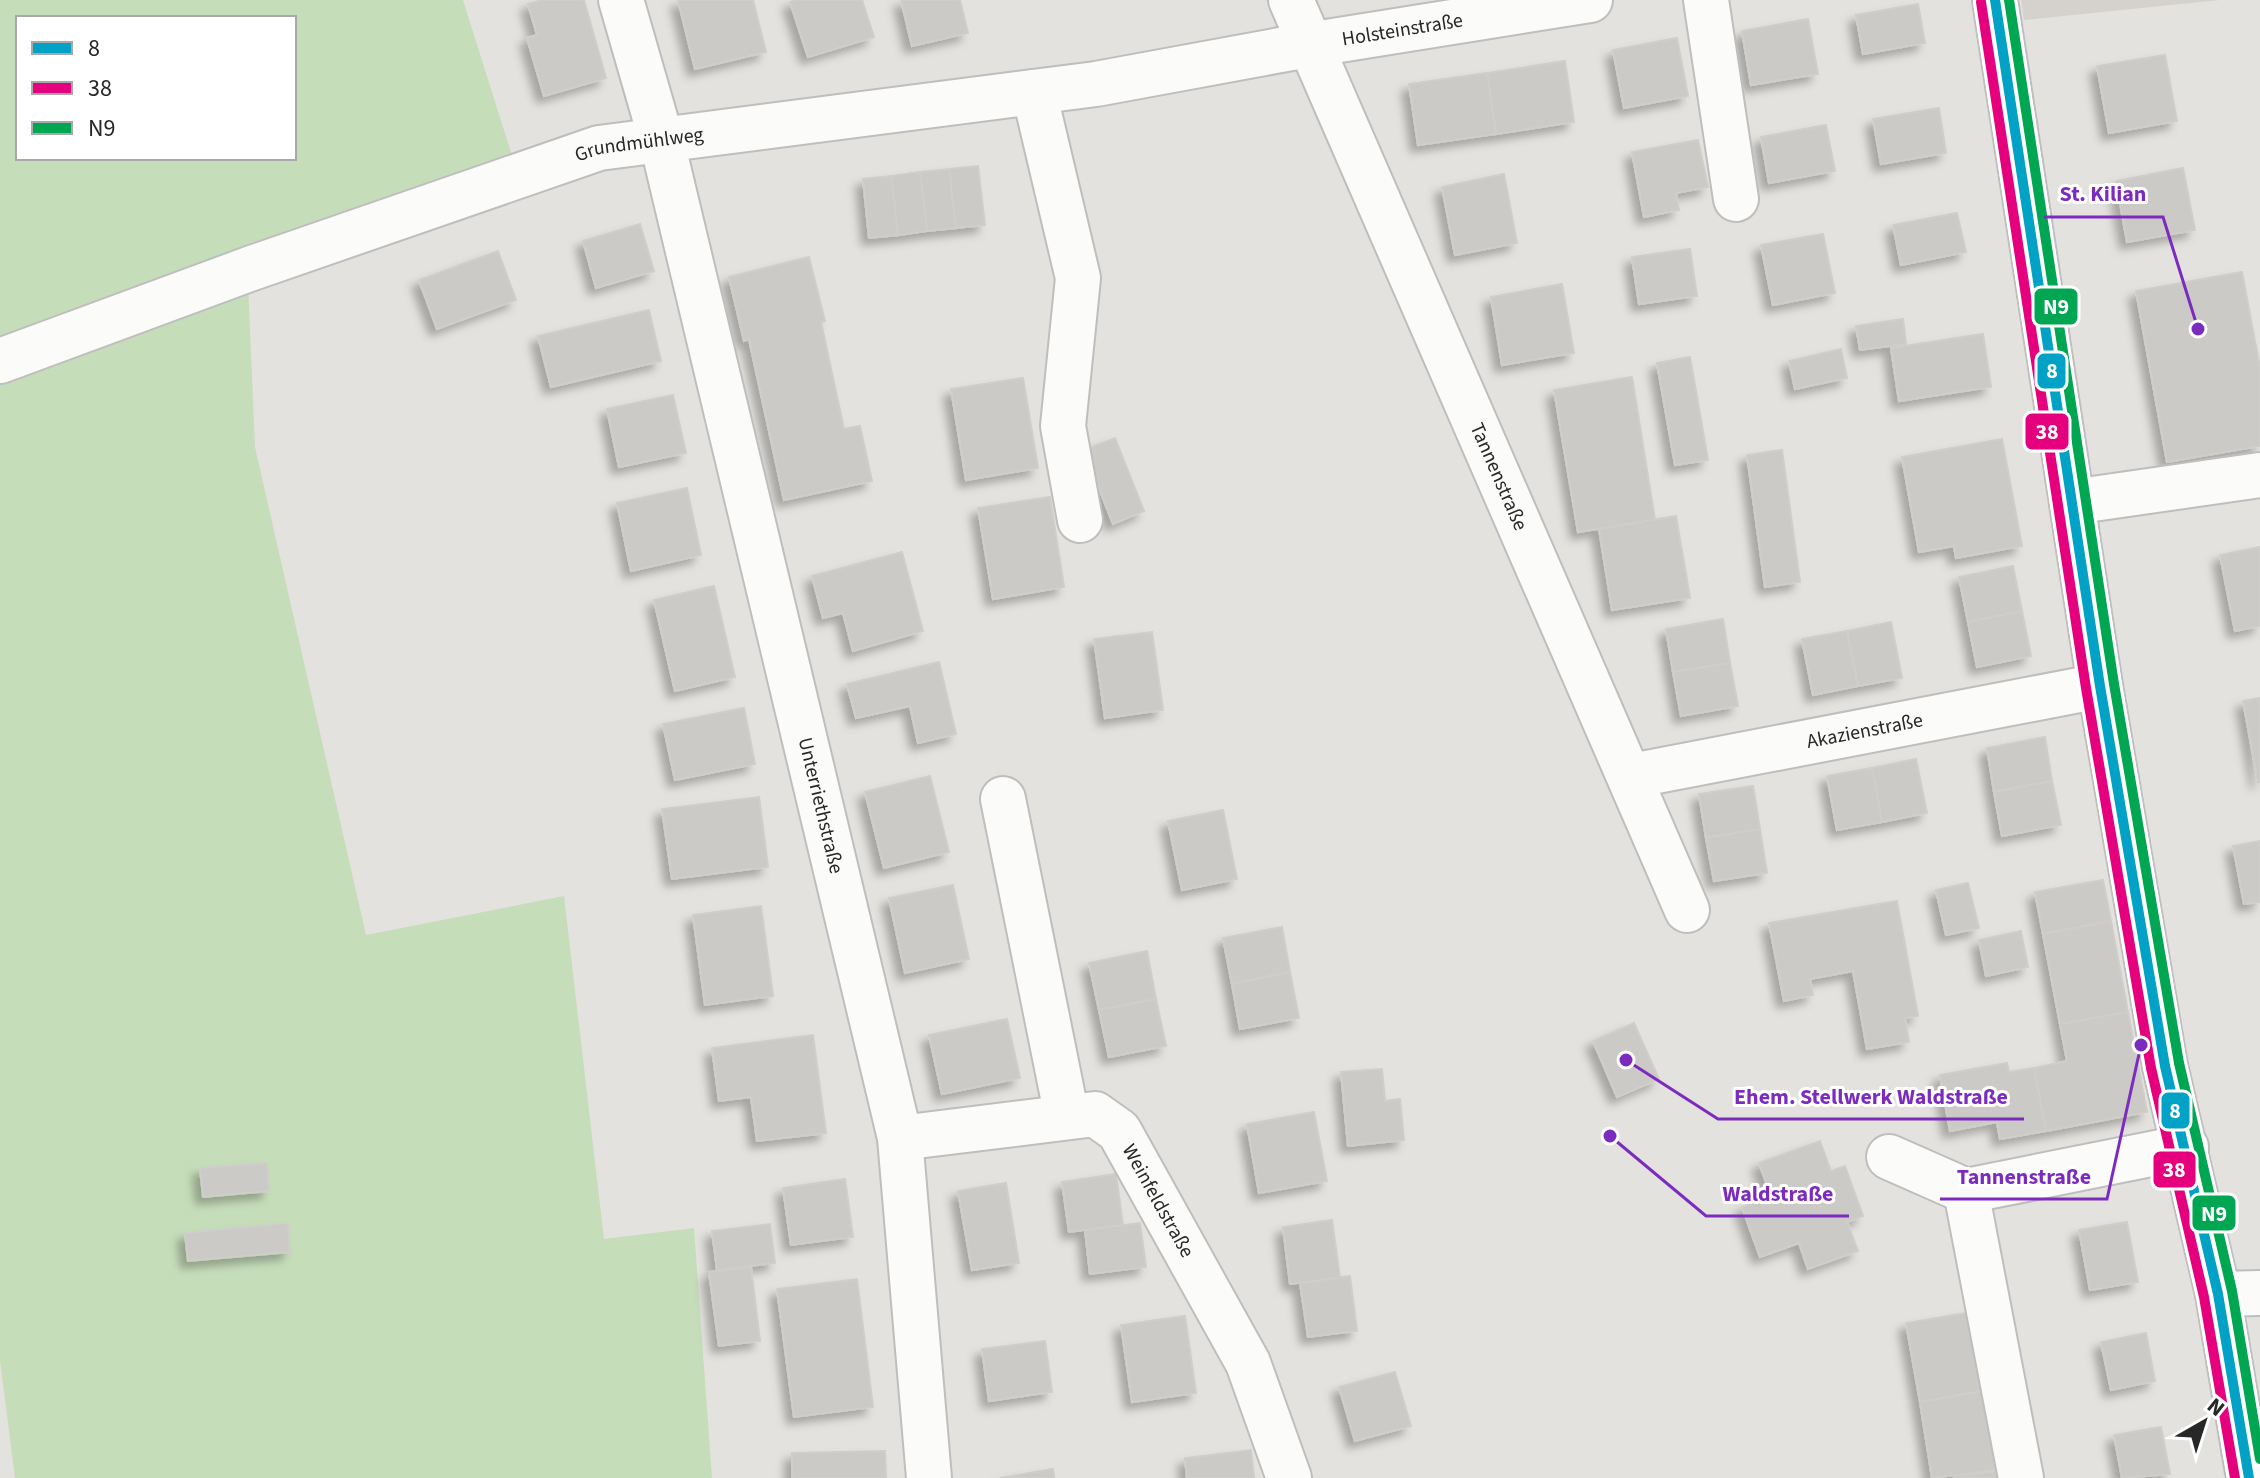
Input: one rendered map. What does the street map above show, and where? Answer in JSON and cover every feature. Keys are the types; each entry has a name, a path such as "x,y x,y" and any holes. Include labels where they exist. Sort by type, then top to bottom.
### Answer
{"street":[{"name":"Unterriethstraße","path":"621,0 662,142 900,1138 929,1478"},
{"name":"Tannenstraße","path":"1291,0 1687,910"},
{"name":"Holsteinstraße","path":"1308,45 1590,0"},
{"path":"1706,0 1736,199"},
{"path":"1995,0 2100,686 2165,1066 2186,1147 2239,1293 2249,1478"},
{"name":"Grundmühlweg","path":"0,361 252,268 599,148 1034,92 1308,45"},
{"path":"1034,92 1078,278 1063,426 1080,520"},
{"path":"2072,502 2260,475"},
{"name":"Akazienstraße","path":"1631,776 2100,686"},
{"path":"1003,799 1067,1117"},
{"name":"Weinfeldstraße","path":"900,1138 1095,1114 1119,1131 1248,1363 1289,1478"},
{"path":"1889,1157 1966,1191 2186,1147"},
{"path":"1966,1191 2021,1478"}],"green space":[{"path":"0,0 463,0 514,162 0,346"},
{"path":"248,284 255,447 366,935 564,896 604,1239 694,1228 712,1478 15,1478 0,1361 0,373"}],"shaded area":[{"path":"2021,0 2220,0 2024,20"}],"building":[{"path":"542,0 584,0 606,78 544,96 527,38 537,35 528,4"},
{"path":"678,0 753,0 766,52 695,69"},
{"path":"862,0 874,37 808,57 790,2"},
{"path":"901,0 960,0 968,33 912,46"},
{"path":"1918,4 1925,43 1863,54 1856,15"},
{"path":"1808,19 1818,74 1751,85 1742,31"},
{"path":"1677,38 1688,96 1624,108 1613,50"},
{"path":"2165,55 2177,121 2109,133 2097,66"},
{"path":"1565,61 1574,122 1496,134 1487,73"},
{"path":"1487,73 1496,134 1418,145 1409,84"},
{"path":"1939,108 1946,153 1881,164 1873,119"},
{"path":"1826,125 1835,171 1769,183 1761,137"},
{"path":"1698,140 1708,187 1676,193 1679,210 1644,217 1632,152"},
{"path":"978,166 985,225 956,228 949,169"},
{"path":"2183,168 2195,230 2127,242 2116,181"},
{"path":"949,169 956,228 927,231 920,172"},
{"path":"920,172 927,231 898,235 891,176"},
{"path":"1504,174 1517,243 1455,255 1442,187"},
{"path":"891,176 898,235 869,238 863,179"},
{"path":"1957,213 1966,252 1901,265 1893,225"},
{"path":"640,224 654,271 596,288 583,241"},
{"path":"1823,234 1835,293 1773,305 1761,245"},
{"path":"1690,249 1697,296 1639,304 1632,257"},
{"path":"498,251 516,300 437,329 419,280"},
{"path":"809,257 825,321 821,322 844,429 860,426 872,481 784,500 749,339 744,341 729,277"},
{"path":"2242,272 2260,368 2260,446 2167,462 2136,291"},
{"path":"1562,284 1574,353 1502,365 1491,297"},
{"path":"649,310 661,361 551,387 538,336"},
{"path":"1903,319 1906,344 1860,350 1856,326"},
{"path":"1983,334 1991,387 1899,401 1891,348"},
{"path":"1841,349 1847,378 1795,389 1789,361"},
{"path":"1690,357 1708,460 1675,465 1657,363"},
{"path":"1632,377 1655,520 1578,532 1554,390"},
{"path":"1023,378 1038,468 966,480 951,389"},
{"path":"673,395 686,453 619,467 607,409"},
{"path":"1115,438 1144,511 1113,524 1084,450"},
{"path":"2002,439 2022,546 1956,558 1954,546 1919,552 1902,457"},
{"path":"1782,450 1800,582 1765,587 1747,455"},
{"path":"687,488 701,555 631,571 617,503"},
{"path":"1050,497 1064,587 993,599 978,508"},
{"path":"1676,516 1690,598 1612,610 1599,529"},
{"path":"2260,547 2260,626 2235,631 2220,555"},
{"path":"902,552 923,631 853,651 843,613 823,618 812,576"},
{"path":"2013,566 2022,611 1968,622 1959,577"},
{"path":"714,586 735,677 675,691 654,600"},
{"path":"2022,611 2031,656 1977,667 1968,622"},
{"path":"1723,619 1730,663 1673,672 1666,629"},
{"path":"1891,622 1902,678 1858,686 1847,631"},
{"path":"1847,631 1858,686 1813,695 1802,639"},
{"path":"1152,632 1163,710 1105,718 1094,639"},
{"path":"939,662 956,734 918,743 910,706 856,718 847,684"},
{"path":"1730,663 1738,706 1681,716 1673,672"},
{"path":"2260,698 2260,782 2258,782 2243,701"},
{"path":"744,708 755,764 675,780 663,724"},
{"path":"2045,737 2052,781 1994,792 1987,748"},
{"path":"1916,759 1927,813 1882,822 1872,768"},
{"path":"1872,768 1882,822 1837,830 1827,776"},
{"path":"930,776 949,852 884,868 865,792"},
{"path":"2052,781 2061,825 2002,836 1994,792"},
{"path":"1753,786 1760,829 1706,838 1699,794"},
{"path":"759,797 768,867 672,879 662,809"},
{"path":"1223,810 1237,879 1182,890 1168,821"},
{"path":"1760,829 1767,873 1714,881 1706,838"},
{"path":"2260,841 2260,902 2244,904 2233,846"},
{"path":"2103,880 2111,921 2043,934 2035,892"},
{"path":"1968,883 1979,928 1946,935 1936,890"},
{"path":"953,885 969,959 905,973 889,898"},
{"path":"1897,901 1918,1016 1905,1018 1909,1042 1867,1049 1853,971 1810,979 1813,995 1784,1001 1769,923"},
{"path":"761,906 773,996 705,1005 693,915"},
{"path":"2111,921 2128,1012 2060,1024 2043,934"},
{"path":"1282,927 1290,972 1232,984 1223,938"},
{"path":"2021,931 2028,967 1986,976 1979,940"},
{"path":"1147,951 1156,999 1099,1010 1089,963"},
{"path":"1290,972 1299,1018 1240,1029 1232,984"},
{"path":"1156,999 1166,1046 1109,1057 1099,1010"},
{"path":"2128,1012 2147,1112 2046,1131 2034,1068 2067,1061 2060,1024"},
{"path":"1007,1019 1020,1078 942,1094 929,1035"},
{"path":"1634,1023 1659,1079 1617,1097 1593,1041"},
{"path":"813,1035 826,1133 757,1141 751,1097 719,1101 712,1048"},
{"path":"2007,1063 2009,1072 2034,1068 2046,1131 2000,1139 1997,1122 1950,1131 1940,1075"},
{"path":"1382,1069 1385,1101 1400,1099 1404,1140 1348,1146 1341,1072"},
{"path":"1314,1112 1327,1181 1259,1193 1247,1124"},
{"path":"1820,1141 1831,1171 1845,1166 1863,1216 1847,1222 1858,1251 1808,1269 1799,1243 1760,1257 1742,1207 1771,1196 1759,1163"},
{"path":"267,1163 269,1191 203,1197 200,1168"},
{"path":"1116,1174 1123,1225 1069,1232 1062,1182"},
{"path":"845,1179 853,1237 791,1245 783,1188"},
{"path":"1006,1183 1019,1263 972,1270 958,1191"},
{"path":"1332,1220 1340,1278 1290,1284 1283,1227"},
{"path":"2127,1222 2138,1282 2090,1290 2079,1230"},
{"path":"288,1223 290,1252 188,1261 185,1233"},
{"path":"1140,1223 1146,1267 1090,1274 1085,1230"},
{"path":"770,1224 775,1263 717,1270 712,1231"},
{"path":"751,1267 760,1341 719,1346 709,1272"},
{"path":"1350,1276 1357,1331 1308,1337 1300,1283"},
{"path":"857,1279 873,1407 794,1417 777,1289"},
{"path":"1979,1311 1993,1389 1920,1402 1906,1323"},
{"path":"1185,1316 1196,1393 1132,1402 1121,1325"},
{"path":"2146,1333 2155,1381 2111,1390 2101,1342"},
{"path":"1045,1341 1052,1392 989,1401 982,1349"},
{"path":"1395,1372 1411,1426 1355,1441 1339,1387"},
{"path":"1993,1389 2007,1469 1932,1478 1920,1402"},
{"path":"2161,1427 2170,1474 2122,1478 2114,1435"},
{"path":"1251,1450 1254,1478 1187,1478 1185,1458"},
{"path":"885,1451 886,1478 792,1478 792,1453"},
{"path":"1053,1469 1054,1478 1000,1478"},
{"path":"2007,1469 2008,1478 1953,1478"}],"transit line":[{"name":"8","path":"1995,0 2100,686 2165,1066 2218,1294 2249,1478"},
{"name":"N9","path":"2009,0 2114,684 2179,1063 2232,1291 2260,1459"},
{"name":"38","path":"1981,2 2086,688 2151,1068 2204,1297 2235,1478"}],"place":[{"name":"St. Kilian","path":"2198,329"},
{"name":"Tannenstraße","path":"2141,1045"},
{"name":"Ehem. Stellwerk Waldstraße","path":"1626,1060"},
{"name":"Waldstraße","path":"1610,1136"}]}
